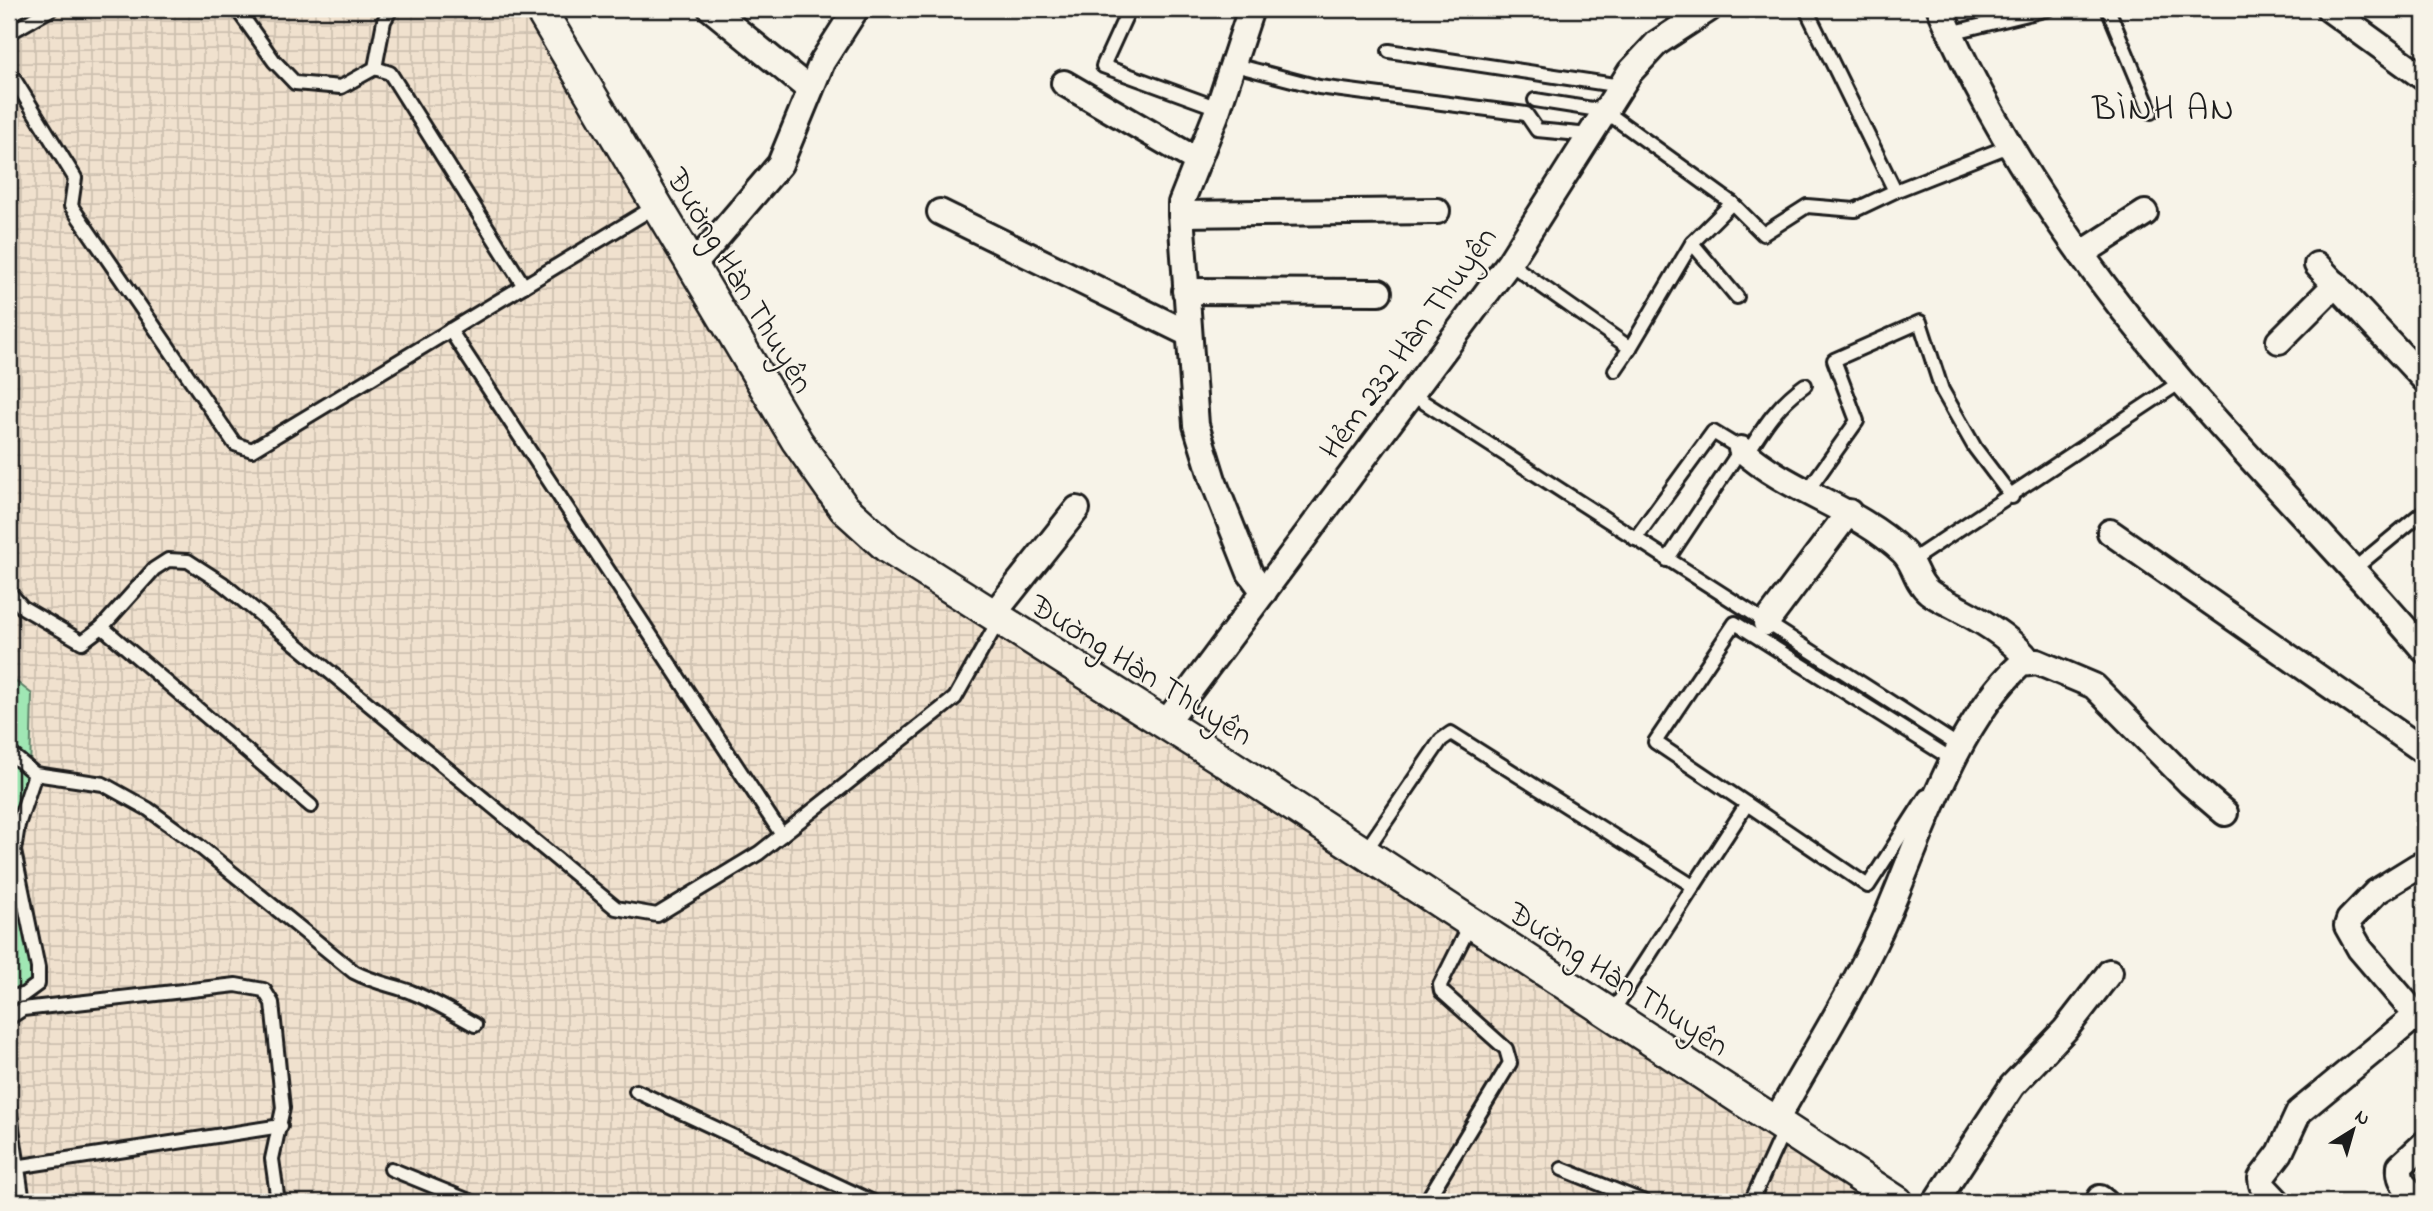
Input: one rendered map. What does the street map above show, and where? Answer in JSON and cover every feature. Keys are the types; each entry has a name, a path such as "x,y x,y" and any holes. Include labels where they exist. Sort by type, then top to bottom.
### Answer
{"street":[{"name":"Đường Hàn Thuyên","path":"540,9 797,441 844,508 888,548 1165,724 1780,1125 1868,1194 1898,1202"},
{"path":"710,9 810,90"},
{"path":"692,267 780,164 822,62 856,9"},
{"path":"1251,9 1218,108 1181,203 1181,214 1196,425 1213,480 1250,573 1264,592"},
{"name":"Hẻm 232 Hàn Thuyên","path":"1165,724 1509,263 1621,86 1657,43 1709,9"},
{"path":"1940,9 2009,146 2081,254 2182,381 2354,569 2424,650"},
{"path":"2329,9 2424,78"},
{"path":"1064,83 1198,161"},
{"path":"1181,214 1437,211"},
{"path":"940,212 1189,334"},
{"path":"2081,254 2145,213"},
{"path":"2317,265 2424,379"},
{"path":"2279,341 2336,284"},
{"path":"1185,291 1379,292"},
{"path":"1744,452 1806,493 1849,512 1904,552 1920,582 1929,592 1976,617 2018,648 2029,661 2094,686 2190,783 2225,813"},
{"path":"995,618 1077,509"},
{"path":"1766,623 1849,512"},
{"path":"2110,532 2424,751"},
{"path":"1780,1125 1879,934 1981,708 2021,664 2029,661"},
{"path":"2278,1202 2262,1185 2261,1178 2280,1153 2294,1118 2321,1092 2406,1025 2413,1015 2412,1010 2360,949 2347,926 2348,920 2376,892 2417,864"},
{"path":"1936,1202 2012,1086 2065,1030 2110,972"},
{"path":"2423,1202 2406,1188 2399,1176 2400,1166 2424,1144"}],"lane":[{"path":"9,33 51,9"},
{"path":"237,9 274,61 295,83 341,87 375,68 390,73 524,286"},
{"path":"375,68 384,21 391,9"},
{"path":"1129,9 1103,66 1218,108"},
{"path":"1806,9 1895,191"},
{"path":"1950,33 2048,9"},
{"path":"2108,9 2151,112"},
{"path":"1390,51 1621,86"},
{"path":"1231,64 1319,87 1526,114 1537,130 1590,135"},
{"path":"9,71 75,178 71,206 235,444 252,450 656,206"},
{"path":"1535,100 1605,111 1732,203 1763,234 1807,206 1854,211 1895,191 2009,146"},
{"path":"1615,370 1692,243 1732,203"},
{"path":"1692,243 1737,297"},
{"path":"1509,263 1630,348"},
{"path":"1806,493 1857,421 1834,360 1920,322 1942,390 1975,447 2012,497"},
{"path":"450,330 782,835"},
{"path":"1911,561 2012,497 2182,381"},
{"path":"1667,559 1770,415 1805,385"},
{"path":"1411,394 1962,748"},
{"path":"1635,539 1713,432 1744,452"},
{"path":"2354,569 2424,510"},
{"path":"9,592 22,607 82,642 102,627 154,569 168,560 188,561 222,583 616,908 657,915 759,853 955,698 995,618"},
{"path":"1735,623 1950,758 1868,886 1747,804 1656,742 1735,623"},
{"path":"102,627 311,806"},
{"path":"1364,853 1441,740 1451,733 1693,886"},
{"path":"9,752 35,774 103,783 148,809 199,846 354,972 375,983 408,991 439,1004 475,1025"},
{"path":"9,997 23,995 38,984 38,968 14,851 18,825 35,774"},
{"path":"1611,1014 1747,804"},
{"path":"1426,1202 1510,1063 1506,1049 1441,991 1440,985 1471,923"},
{"path":"9,1018 23,1009 236,985 264,990 271,1003 283,1108 272,1159 278,1202"},
{"path":"636,1091 873,1202"},
{"path":"9,1107 13,1167 23,1202"},
{"path":"1751,1202 1780,1125"},
{"path":"13,1167 281,1126"},
{"path":"391,1169 472,1202"},
{"path":"1562,1169 1645,1202"}],"shaded area":[{"path":"43,9 526,9 835,515 1215,769 1877,1202 9,1202 10,851 32,694 9,676 9,28"}],"green space":[{"path":"9,676 32,694 30,775 14,824 34,982 21,991 9,993"}],"district":[{"name":"BÌNH AN","path":"2164,107"}]}
